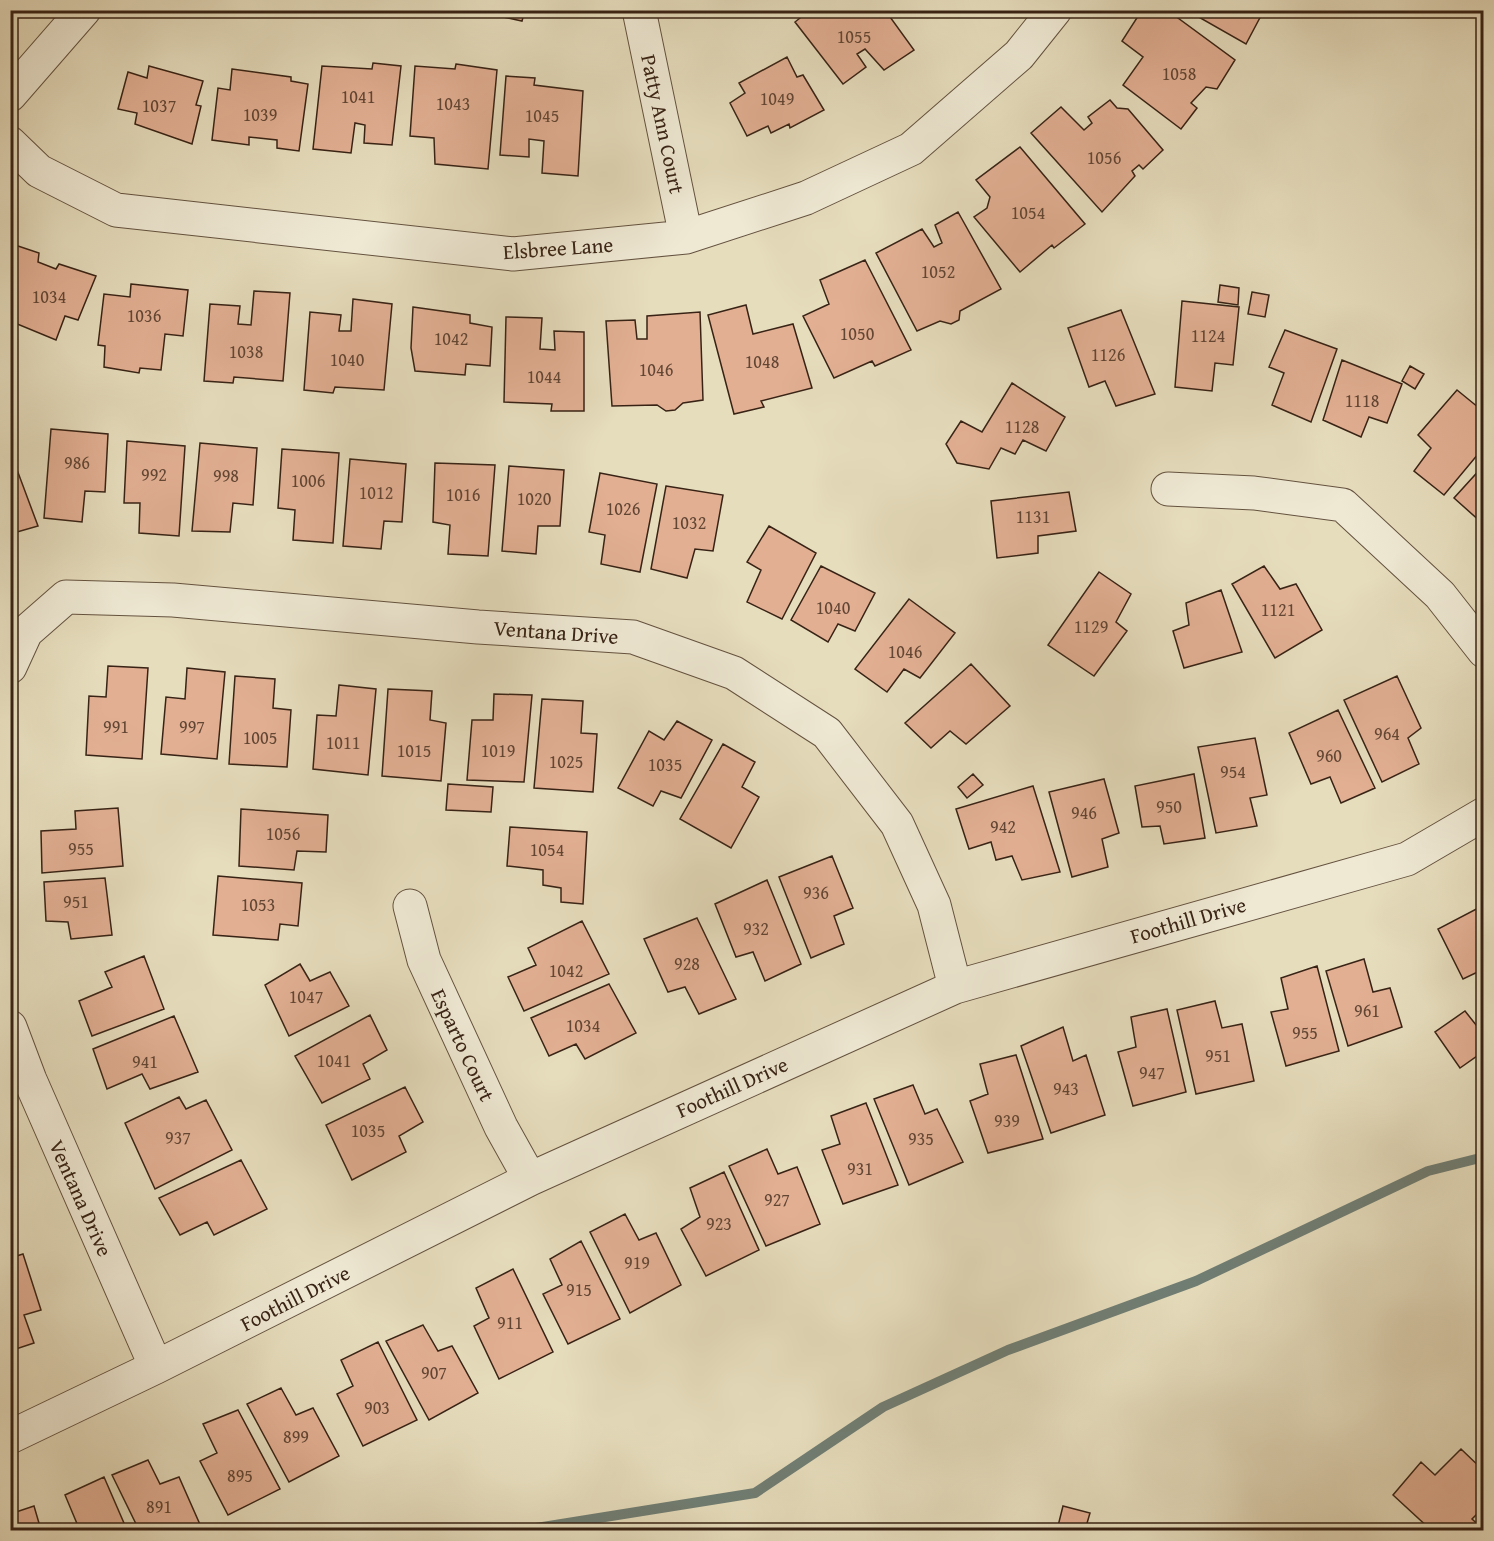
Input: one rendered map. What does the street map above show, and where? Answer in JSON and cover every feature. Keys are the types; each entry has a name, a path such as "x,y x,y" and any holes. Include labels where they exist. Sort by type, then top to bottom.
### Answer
{"street":[{"path":"10,95 84,10"},
{"name":"Patty Ann Court","path":"639,10 686,237"},
{"name":"Elsbree Lane","path":"10,143 39,171 116,210 513,254 686,237 806,198 911,149 1019,55 1055,10"},
{"path":"1168,489 1254,493 1343,505 1440,595 1484,651"},
{"name":"Ventana Drive","path":"10,667 26,632 66,597 173,600 478,627 633,637 734,673 827,733 897,824 934,905 955,987"},
{"name":"Foothill Drive","path":"10,1437 156,1367 530,1179 955,987 1407,860 1484,814"},
{"name":"Esparto Court","path":"410,906 424,960 501,1127 530,1179"},
{"name":"Ventana Drive","path":"10,1027 30,1080 156,1367"}],"building":[{"path":"470,10 525,10 522,21"},
{"path":"810,10 885,10 914,50 884,70 865,49 857,54 866,67 843,84 795,22"},
{"path":"920,10 932,10 927,17"},
{"path":"1142,10 1167,10 1235,60 1217,89 1206,87 1191,103 1197,108 1181,129 1123,85 1143,57 1122,41"},
{"path":"1180,10 1264,10 1246,44 1190,12 1188,15"},
{"path":"787,57 797,77 803,75 824,110 790,128 789,124 771,133 768,126 747,136 730,103 745,93 739,83"},
{"path":"373,63 401,66 392,145 364,143 365,125 355,123 351,153 313,149 322,66 372,69"},
{"path":"456,64 497,70 488,169 435,164 434,138 410,136 415,66 455,69"},
{"path":"149,66 203,81 196,105 201,106 192,144 135,124 137,113 118,109 128,72 147,78"},
{"path":"232,69 291,77 291,81 308,84 299,151 277,148 277,140 249,137 249,145 212,140 218,88 230,90"},
{"path":"506,76 535,78 534,85 583,91 578,176 542,173 544,141 529,139 529,157 500,155"},
{"path":"1110,100 1117,108 1128,109 1163,150 1143,169 1139,165 1132,171 1135,176 1102,212 1031,133 1061,107 1084,130 1092,123 1088,117"},
{"path":"1020,147 1085,224 1054,248 1052,245 1020,272 974,217 987,208 990,197 976,180"},
{"path":"958,212 1001,289 960,311 959,320 951,324 940,321 917,331 876,253 922,229 934,247 942,243 935,225"},
{"path":"12,244 39,253 38,262 56,269 59,264 96,276 78,320 65,316 56,340 10,321"},
{"path":"865,260 911,350 875,366 872,361 834,378 803,316 829,304 820,280"},
{"path":"131,284 188,290 183,336 165,334 161,370 140,368 139,373 104,367 105,346 98,345 104,294 130,297"},
{"path":"1220,285 1239,288 1238,305 1218,302"},
{"path":"254,291 290,293 283,381 234,377 233,383 204,381 210,304 240,306 238,324 251,325"},
{"path":"1252,292 1269,295 1265,317 1248,314"},
{"path":"353,299 392,304 384,390 335,387 333,393 304,390 310,312 341,315 339,331 351,331"},
{"path":"1182,301 1239,307 1233,365 1215,363 1212,391 1175,387"},
{"path":"746,305 753,334 793,324 812,388 761,401 764,407 734,414 708,315"},
{"path":"413,307 470,315 470,323 492,327 490,366 466,364 465,375 415,371 411,348"},
{"path":"1121,310 1155,394 1116,406 1105,381 1089,387 1068,328"},
{"path":"700,312 703,400 683,403 675,410 666,411 657,405 612,406 606,321 635,320 637,339 647,339 647,316"},
{"path":"506,317 542,318 540,349 555,350 554,331 584,332 584,411 551,411 552,404 504,402"},
{"path":"1285,330 1337,349 1311,422 1272,405 1284,373 1269,367"},
{"path":"1342,360 1402,384 1387,423 1369,417 1361,437 1323,420"},
{"path":"1410,366 1424,374 1415,389 1402,381"},
{"path":"1012,383 1065,417 1046,451 1023,440 1015,454 1001,448 989,469 957,463 946,444 961,421 982,432"},
{"path":"1457,390 1484,412 1484,447 1444,495 1414,471 1431,448 1418,435"},
{"path":"51,429 108,434 105,492 85,491 82,522 44,518"},
{"path":"127,441 185,446 179,536 139,533 140,503 124,503"},
{"path":"200,443 257,448 253,505 233,503 230,532 192,531"},
{"path":"282,449 339,453 333,543 293,540 295,510 278,508"},
{"path":"10,451 38,526 10,534"},
{"path":"350,459 406,464 402,522 384,521 381,549 343,546"},
{"path":"435,463 495,465 488,556 448,554 450,525 433,522"},
{"path":"1484,465 1484,521 1482,523 1454,498"},
{"path":"509,466 564,470 560,526 538,526 536,554 502,551"},
{"path":"600,473 657,484 640,572 601,564 605,535 589,532"},
{"path":"666,486 723,495 713,551 695,549 687,578 651,569"},
{"path":"1069,492 1076,531 1038,536 1038,553 997,558 991,501"},
{"path":"769,526 816,553 782,619 747,602 761,570 747,562"},
{"path":"821,566 875,593 855,631 838,624 828,642 791,620"},
{"path":"1264,566 1280,589 1296,584 1322,630 1275,658 1232,584"},
{"path":"1099,572 1131,594 1116,622 1127,631 1094,676 1048,645"},
{"path":"1221,590 1242,652 1184,668 1173,631 1189,625 1186,603"},
{"path":"909,599 955,633 920,678 904,669 887,692 855,669"},
{"path":"971,664 1010,706 966,744 950,731 931,748 905,723"},
{"path":"108,666 148,668 142,759 86,755 89,696 106,697"},
{"path":"187,668 225,672 217,759 161,754 166,697 185,699"},
{"path":"235,676 275,679 273,708 291,710 287,767 229,764"},
{"path":"1397,676 1421,728 1408,738 1419,764 1382,782 1344,700"},
{"path":"339,685 376,689 368,775 313,769 317,715 336,716"},
{"path":"388,689 432,691 430,720 446,723 441,781 382,776"},
{"path":"494,694 532,695 524,782 467,780 472,720 493,720"},
{"path":"542,699 583,701 581,733 597,734 593,792 534,788"},
{"path":"1338,710 1375,788 1341,803 1330,777 1311,784 1289,733"},
{"path":"677,721 712,740 681,798 661,791 653,806 618,788 649,731 664,740"},
{"path":"1255,738 1267,795 1250,798 1257,826 1216,833 1198,747"},
{"path":"723,744 755,762 742,787 759,797 731,848 680,819"},
{"path":"973,774 983,785 967,798 958,787"},
{"path":"1194,774 1205,838 1164,844 1160,826 1142,827 1135,786"},
{"path":"1104,779 1119,833 1102,839 1108,867 1072,877 1049,792"},
{"path":"448,784 493,787 491,812 446,810"},
{"path":"1033,786 1060,872 1022,880 1012,856 996,860 991,842 969,849 956,809"},
{"path":"118,808 123,866 42,873 41,831 76,829 75,811"},
{"path":"241,809 328,815 326,852 297,851 294,870 239,866"},
{"path":"510,827 587,832 583,904 561,902 561,888 543,885 543,870 507,866"},
{"path":"832,856 853,908 834,916 844,944 811,958 779,877"},
{"path":"218,876 302,883 298,926 280,924 278,940 213,935"},
{"path":"105,878 112,935 71,939 68,922 46,921 44,882"},
{"path":"767,880 801,964 765,981 753,952 736,957 715,904"},
{"path":"1484,905 1484,969 1463,979 1438,929"},
{"path":"697,918 736,999 699,1014 685,987 668,992 644,939"},
{"path":"582,921 609,974 524,1011 508,977 536,965 528,948"},
{"path":"144,956 164,1009 92,1036 79,1001 112,987 105,972"},
{"path":"1364,959 1373,992 1390,988 1402,1027 1348,1046 1326,971"},
{"path":"300,964 310,981 330,972 349,1006 289,1036 265,985"},
{"path":"1317,966 1339,1051 1286,1066 1271,1012 1288,1009 1281,978"},
{"path":"609,984 636,1033 585,1059 576,1044 549,1056 531,1018"},
{"path":"1215,1001 1222,1028 1242,1024 1254,1081 1196,1094 1177,1010"},
{"path":"1167,1009 1186,1092 1133,1106 1118,1052 1136,1047 1131,1017"},
{"path":"1465,1011 1484,1035 1484,1051 1460,1068 1435,1032"},
{"path":"370,1015 387,1050 363,1064 370,1079 322,1103 295,1056"},
{"path":"174,1016 198,1072 150,1089 142,1074 107,1089 93,1049"},
{"path":"1063,1027 1073,1061 1086,1055 1105,1115 1051,1133 1021,1046"},
{"path":"1016,1055 1043,1139 988,1153 970,1101 988,1094 980,1064"},
{"path":"913,1085 925,1114 937,1109 963,1162 909,1185 874,1099"},
{"path":"405,1087 423,1122 399,1136 406,1152 352,1180 326,1125"},
{"path":"179,1097 186,1109 206,1100 232,1150 155,1189 125,1123"},
{"path":"866,1103 898,1185 843,1204 822,1150 840,1144 831,1116"},
{"path":"767,1149 778,1174 797,1167 820,1224 766,1246 729,1166"},
{"path":"241,1160 267,1209 214,1235 207,1222 180,1235 159,1198"},
{"path":"724,1172 759,1250 706,1276 681,1229 700,1217 690,1188"},
{"path":"625,1214 639,1240 656,1233 681,1285 630,1313 590,1232"},
{"path":"581,1241 620,1319 568,1344 543,1294 562,1285 550,1259"},
{"path":"23,1254 41,1310 24,1315 34,1343 10,1351 10,1258"},
{"path":"513,1269 553,1352 499,1379 474,1326 489,1318 476,1288"},
{"path":"423,1325 438,1351 452,1346 478,1393 429,1420 386,1341"},
{"path":"378,1342 417,1420 363,1446 337,1394 353,1386 341,1360"},
{"path":"281,1388 296,1415 313,1408 339,1456 289,1482 247,1404"},
{"path":"238,1410 280,1489 228,1515 200,1461 217,1453 203,1424"},
{"path":"1461,1449 1484,1471 1484,1515 1478,1513 1472,1519 1484,1530 1431,1530 1393,1495 1421,1462 1435,1475"},
{"path":"148,1460 160,1484 179,1477 202,1529 139,1530 112,1475"},
{"path":"104,1477 127,1530 66,1530 78,1526 65,1495"},
{"path":"34,1506 41,1530 10,1530 10,1514"},
{"path":"1063,1506 1090,1513 1085,1530 1057,1530"}],"waterway":[{"path":"524,1530 755,1493 883,1407 1008,1350 1196,1281 1428,1171 1484,1157"}]}
